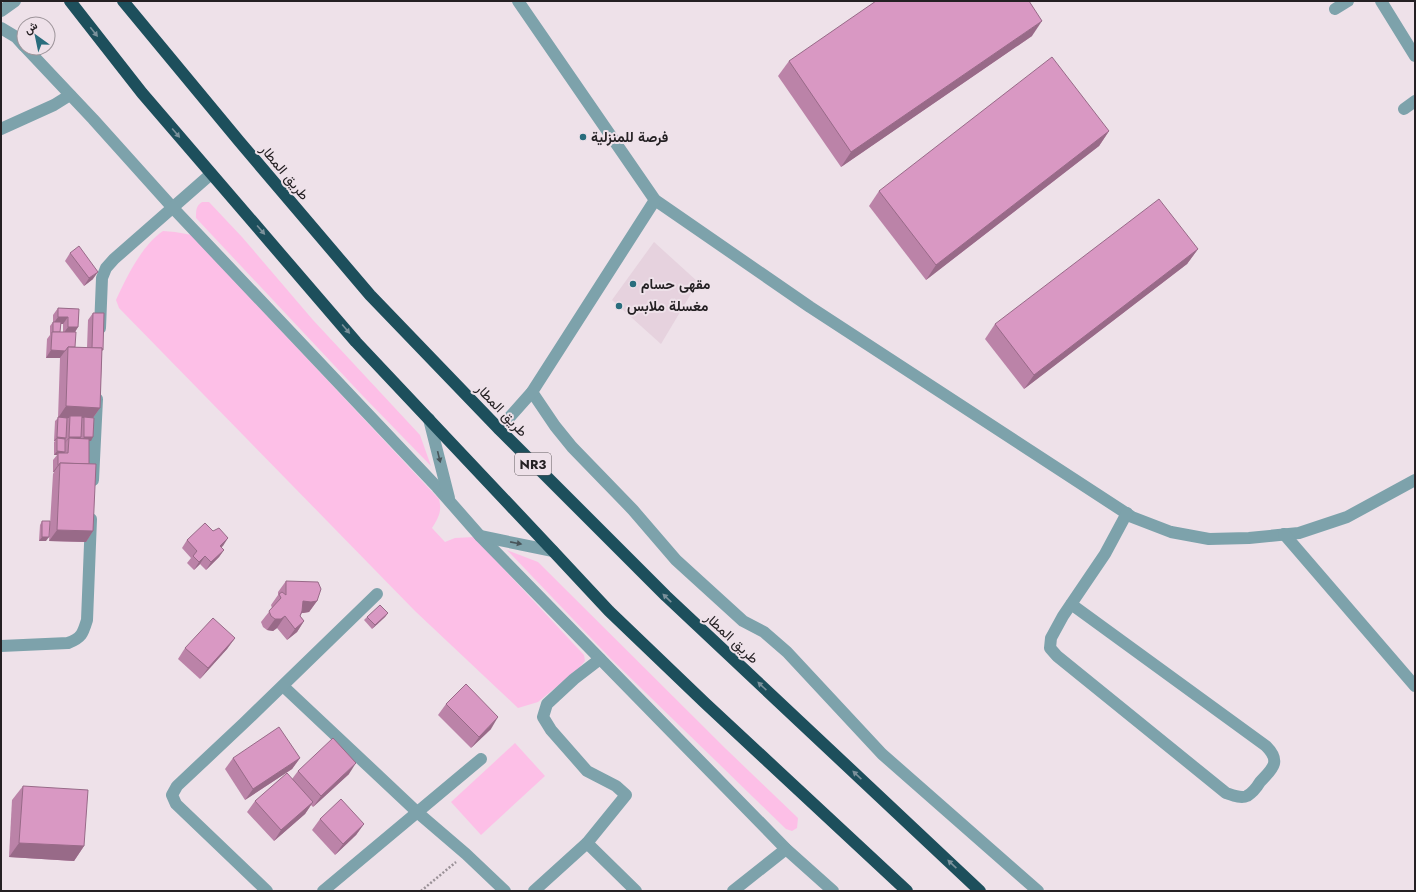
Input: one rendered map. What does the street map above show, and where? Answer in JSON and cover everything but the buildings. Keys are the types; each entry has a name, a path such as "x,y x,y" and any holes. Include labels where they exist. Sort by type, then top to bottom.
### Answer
{"highway":[{"path":"70,1 142,93 282,254 356,342 609,611 705,703 907,891"},
{"name":"طريق المطار","path":"123,1 239,142 370,295 499,430 666,596 980,891"}],"street":[{"path":"1,12 15,1"},
{"path":"518,1 655,200 810,308 1132,517 1171,532 1209,540 1299,533 1347,517 1415,480"},
{"path":"1335,9 1348,1"},
{"path":"1381,1 1415,56"},
{"path":"1,28 16,37"},
{"path":"33,56 116,144 173,208 449,501 480,536 786,849 833,891"},
{"path":"1,129 54,105 70,95"},
{"path":"1404,109 1415,101"},
{"path":"99,341 102,278 106,268 114,259 211,174"},
{"path":"499,430 532,392 655,200"},
{"path":"92,492 97,389"},
{"path":"532,392 555,426 572,447 633,510 676,560 743,621 764,632 787,652 882,754 1038,891"},
{"path":"429,419 449,501"},
{"path":"1,646 68,644 77,640 83,632 87,620 92,508"},
{"path":"1071,604 1272,752 1275,759 1274,766 1253,791 1246,796 1235,796 1226,793 1057,656 1050,648 1051,638 1063,616 1071,604 1106,554 1126,513"},
{"path":"1284,534 1415,686"},
{"path":"480,536 553,551"},
{"path":"267,891 176,804 172,795 177,786 378,594"},
{"path":"534,891 587,842 626,795 616,786 587,771 551,730 543,717 547,704 600,659"},
{"path":"283,686 417,812 466,854 505,891"},
{"path":"323,891 481,760"},
{"path":"587,842 636,891"},
{"path":"733,891 786,849"}],"path":[{"path":"421,891 466,854"}],"shaded area":[{"path":"202,202 209,202 242,237 313,320 420,435 431,466 362,395 196,218 197,208"},
{"path":"163,231 192,235 439,499 439,514 432,528 445,542 455,538 474,537 584,655 585,661 577,670 538,702 518,708 415,611 119,308 116,300 135,262 155,237"},
{"path":"654,242 698,282 661,344 612,300"},
{"path":"507,550 538,562 726,749 798,818 797,828 792,831 786,829 611,659"},
{"path":"515,743 545,776 481,835 451,802"}],"place":[{"name":"فرصة للمنزلية","path":"583,137"},
{"name":"مقهى حسام","path":"633,284"},
{"name":"مغسلة ملابس","path":"619,306"}]}
